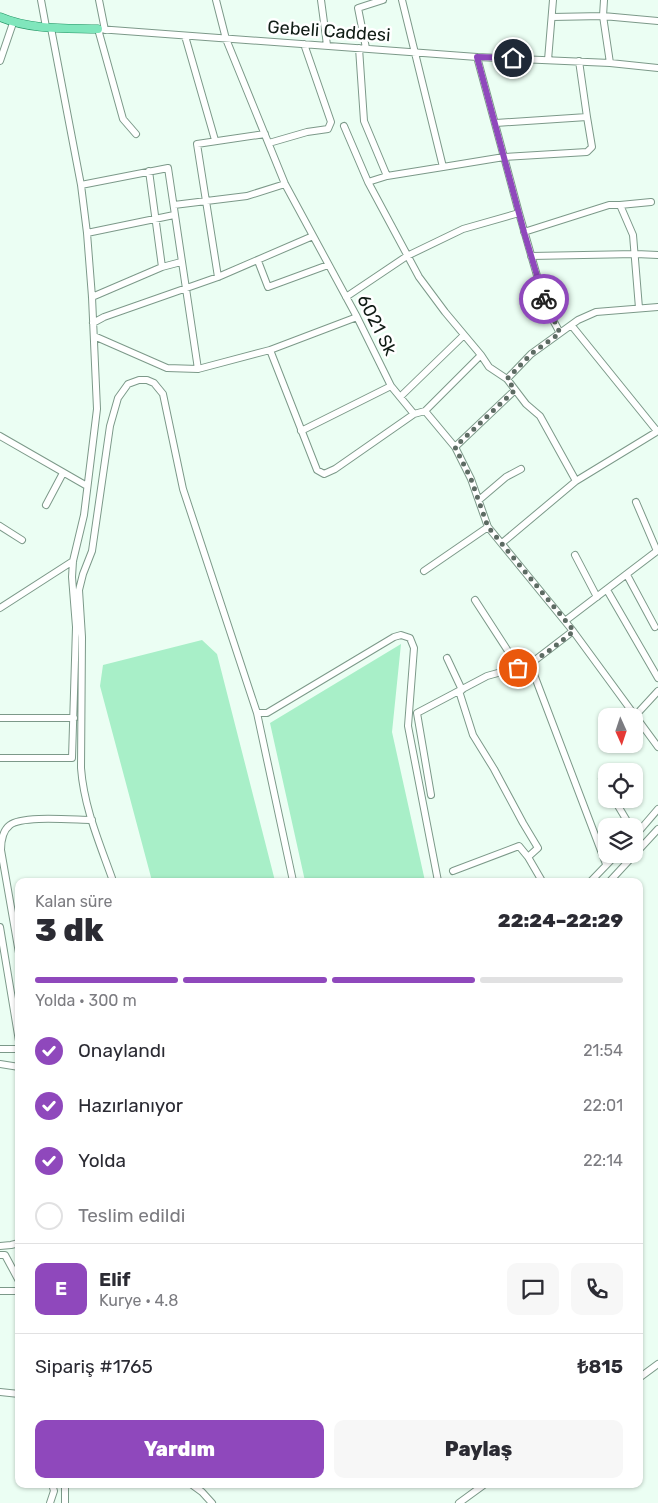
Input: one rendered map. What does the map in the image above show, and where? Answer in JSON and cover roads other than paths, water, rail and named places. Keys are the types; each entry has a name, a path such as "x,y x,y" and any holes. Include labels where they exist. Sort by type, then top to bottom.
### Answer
{"main road":[{"name":"Gebeli Caddesi","path":"0,17 13,22 48,28 101,29"}],"street":[{"path":"0,758 72,758 76,627 72,587 73,561 80,534 97,409 92,297 81,185 41,0"},
{"path":"99,0 101,29 123,119 136,134"},
{"name":"6021 Sk","path":"216,0 226,39 285,184 357,317 391,386 414,414"},
{"path":"321,0 327,45"},
{"path":"382,0 358,8 362,48 364,121 387,176"},
{"path":"402,0 443,167"},
{"path":"548,60 553,0"},
{"path":"604,0 603,16 610,63"},
{"path":"552,17 603,16 658,21"},
{"path":"0,61 13,22"},
{"name":"Gebeli Caddesi","path":"101,29 477,57 579,61 658,68"},
{"path":"185,36 215,140"},
{"path":"269,143 307,132 328,129 331,122 304,44"},
{"path":"477,57 546,307 560,333"},
{"path":"368,182 387,176 504,157 587,152 592,147 579,61"},
{"path":"496,123 587,118"},
{"path":"344,126 368,182 424,284 489,367 507,379 526,404 540,416 576,481"},
{"path":"218,276 197,144 265,134"},
{"path":"81,185 168,168 198,369"},
{"path":"149,171 162,267"},
{"path":"174,205 247,196 285,184"},
{"path":"524,232 609,205 651,202"},
{"path":"620,205 633,236 639,308"},
{"path":"346,297 407,256 462,229 519,213"},
{"path":"87,233 174,215"},
{"path":"93,323 104,317 258,261 313,236"},
{"path":"532,256 658,255"},
{"path":"258,261 268,287 328,265"},
{"path":"92,297 162,267 181,262"},
{"path":"507,379 531,354 578,320 596,312 658,307"},
{"path":"94,336 167,368 198,369 270,350 357,317"},
{"path":"502,543 576,481 658,431 572,326"},
{"path":"400,397 464,335"},
{"path":"270,350 316,470 324,474 335,469 414,414 425,411 481,355"},
{"path":"112,878 84,796 81,768 82,636 79,590 92,551 110,426 118,398 122,391 133,382 139,380 147,380 154,383 163,394 183,489 258,713 292,878"},
{"path":"301,431 391,386"},
{"path":"455,447 515,390"},
{"path":"425,411 455,447 471,479 488,527 574,631 629,708"},
{"path":"0,436 87,486"},
{"path":"479,500 506,477 521,469"},
{"path":"46,505 63,473"},
{"path":"565,621 658,552 636,502"},
{"path":"0,526 22,540"},
{"path":"424,571 488,527"},
{"path":"575,555 597,598"},
{"path":"0,608 73,561"},
{"path":"628,575 655,627"},
{"path":"607,590 658,678"},
{"path":"475,600 518,668"},
{"path":"431,795 417,713 487,676 530,664 574,631"},
{"path":"258,713 267,713 394,636 401,635 410,638 414,648 408,726 437,878"},
{"path":"447,658 461,690 473,735 538,848 528,857"},
{"path":"530,664 606,864 594,878"},
{"path":"642,708 658,691"},
{"path":"0,718 74,718"},
{"path":"643,727 658,747"},
{"path":"643,825 658,809"},
{"path":"15,930 1,850 4,833 10,824 18,821 92,820"},
{"path":"613,878 658,829"},
{"path":"453,871 519,846 540,878"},
{"path":"0,927 15,1017"},
{"path":"0,1049 15,1049"},
{"path":"0,1064 15,1066"},
{"path":"0,1246 15,1244"},
{"path":"0,1255 5,1256 15,1274"},
{"path":"0,1291 15,1291"},
{"path":"643,1375 658,1364"},
{"path":"0,1392 15,1394"},
{"path":"50,1503 53,1488"},
{"path":"65,1488 65,1503"},
{"path":"196,1488 212,1503"},
{"path":"459,1503 480,1488"}]}
